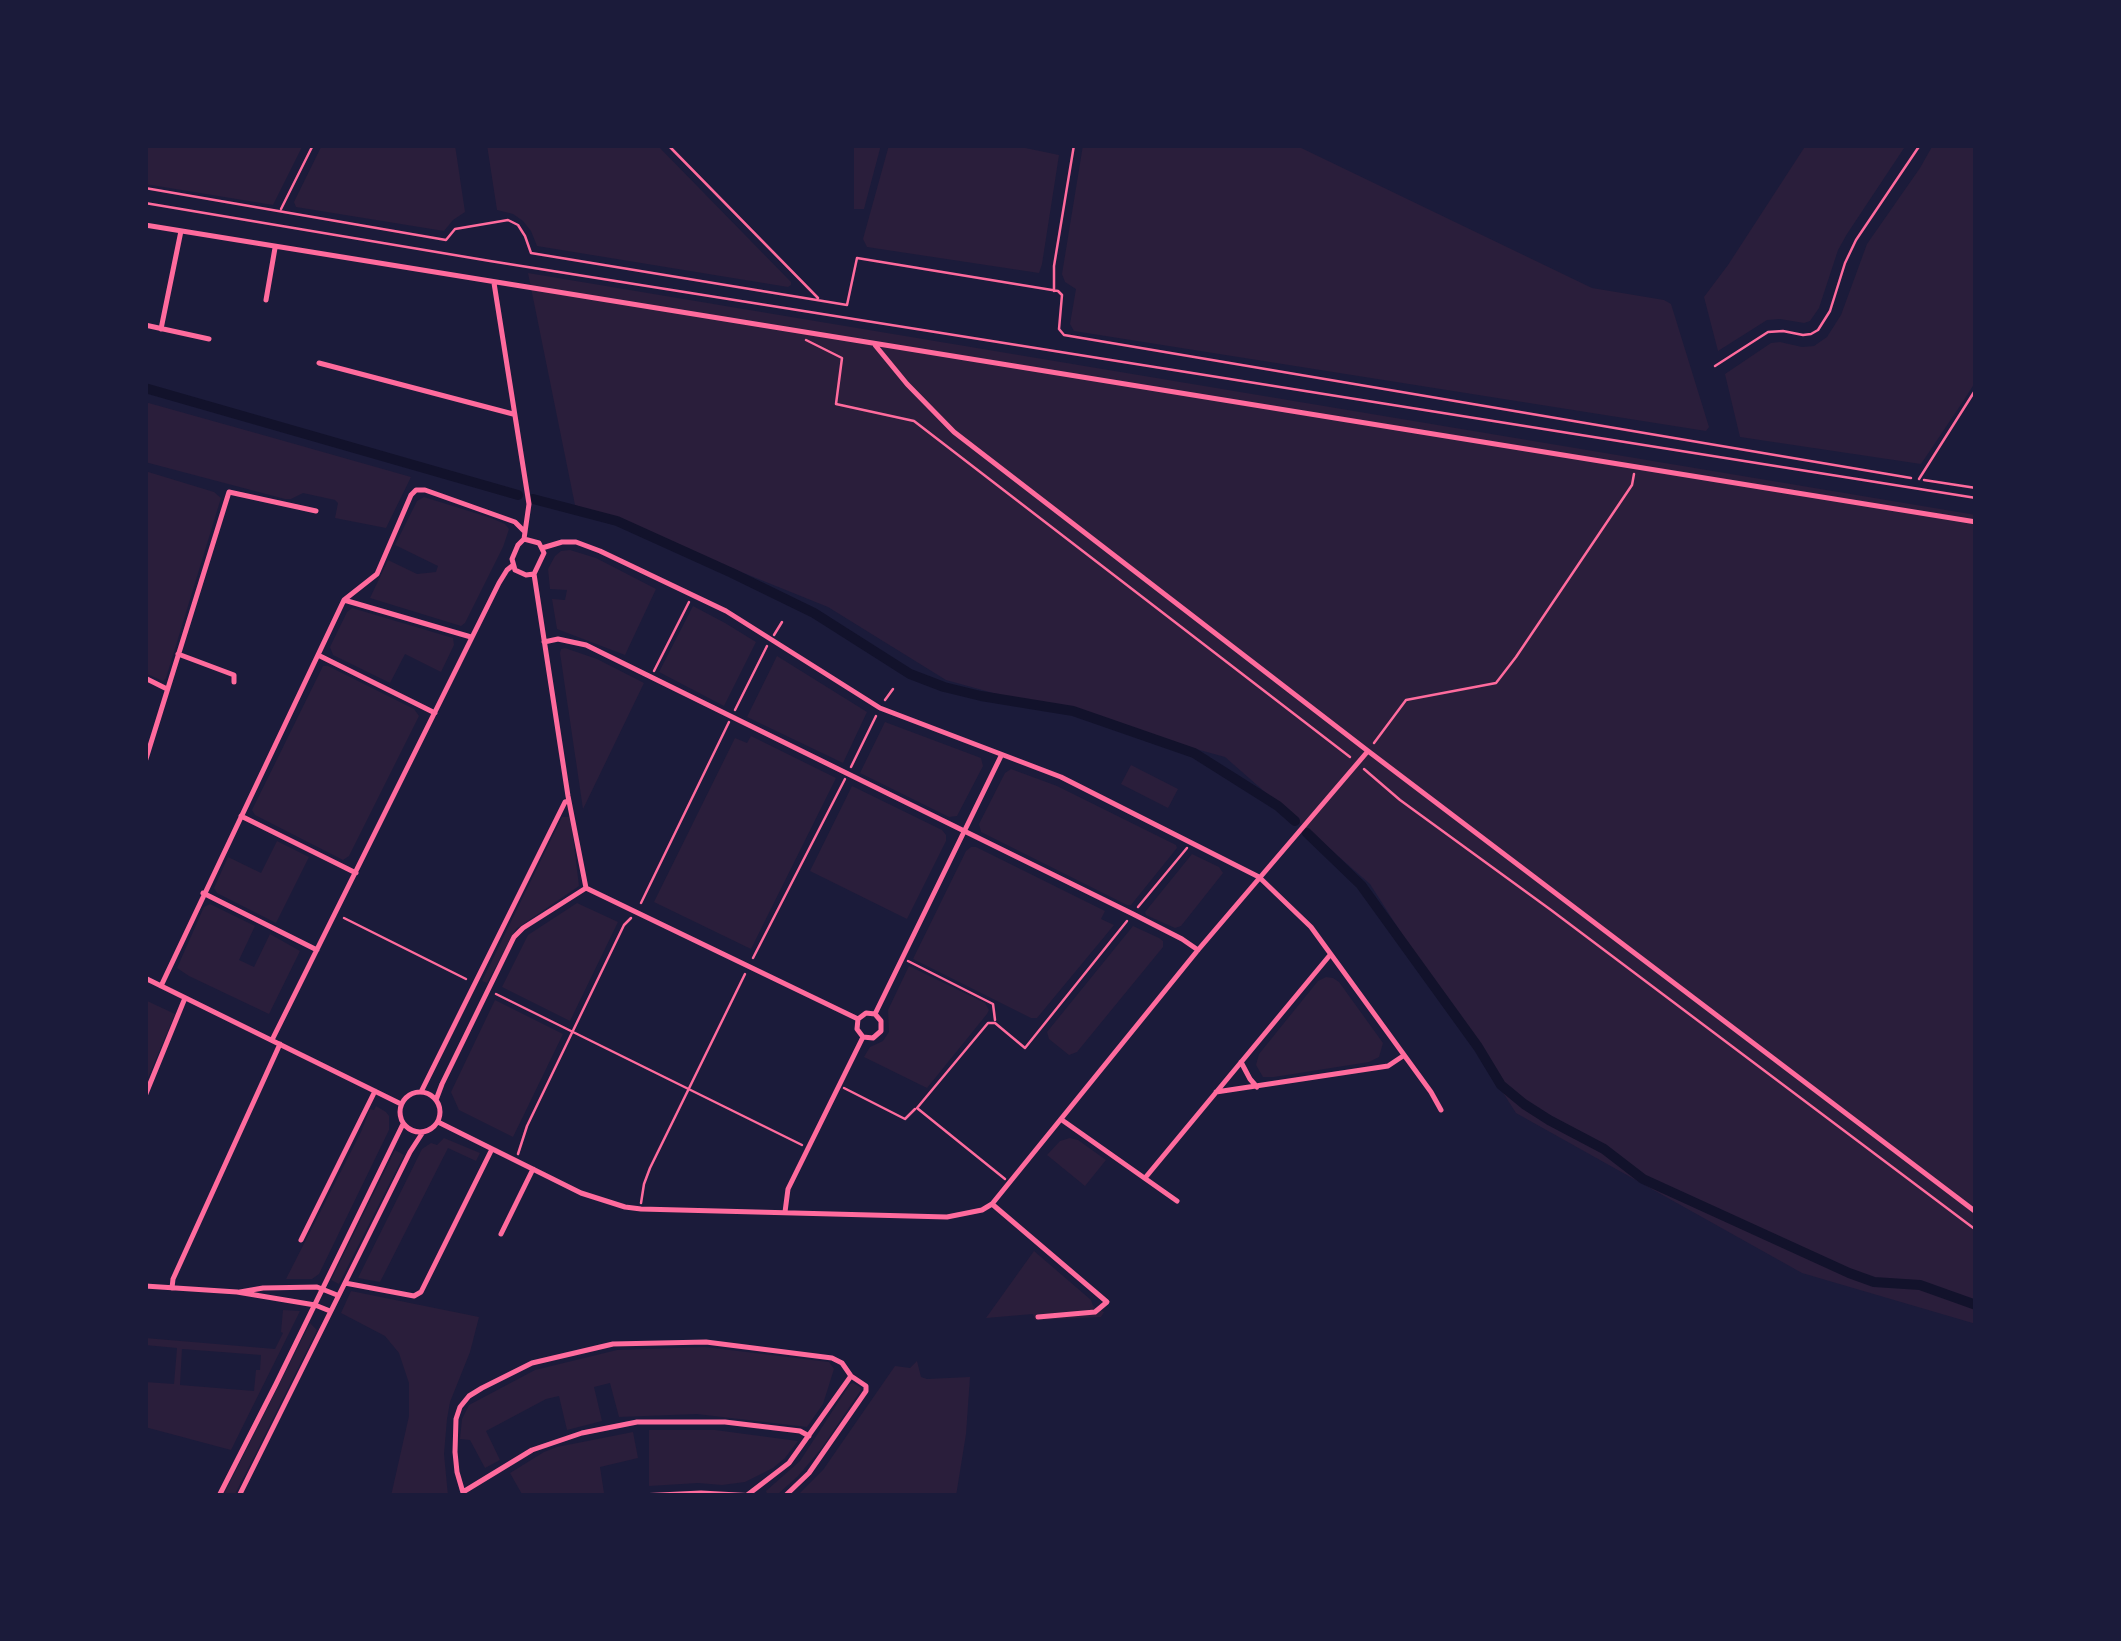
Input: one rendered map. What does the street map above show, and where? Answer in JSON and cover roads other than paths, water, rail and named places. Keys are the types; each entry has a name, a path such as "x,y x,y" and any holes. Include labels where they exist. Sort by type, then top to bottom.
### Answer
{"street":[{"path":"145,226 1976,522"},
{"path":"161,328 180,232"},
{"path":"266,300 275,248"},
{"path":"494,284 529,504 525,536 512,566 520,574 534,574"},
{"path":"145,326 209,338"},
{"path":"874,342 907,384 954,432 1976,1212"},
{"path":"319,363 514,414"},
{"path":"161,986 344,600 377,574 416,490 514,522 542,548 542,559 534,574 586,888"},
{"path":"145,762 229,492 316,512"},
{"path":"542,548 562,542 587,545 726,611 880,708 1061,778 1259,878 1311,928 1442,1110"},
{"path":"272,1040 499,582 512,566"},
{"path":"344,600 472,637"},
{"path":"544,642 558,639 586,645 1133,914 1198,950"},
{"path":"178,654 234,675 234,682"},
{"path":"318,655 435,713"},
{"path":"145,678 167,688"},
{"path":"438,1122 581,1193 641,1210 947,1218 970,1214 992,1204 1198,950 1368,751"},
{"path":"875,1014 1002,755"},
{"path":"421,1092 564,802 569,801"},
{"path":"240,816 356,873"},
{"path":"586,888 858,1019"},
{"path":"436,1100 514,938 523,928 586,888"},
{"path":"203,893 317,950"},
{"path":"1146,1178 1330,955"},
{"path":"145,978 401,1104"},
{"path":"145,1096 186,998"},
{"path":"866,1013 875,1014 881,1022 880,1031 873,1038 863,1037 857,1029 858,1019 866,1013"},
{"path":"785,1212 788,1189 863,1037"},
{"path":"172,1288 280,1044"},
{"path":"1216,1092 1388,1066 1403,1056"},
{"path":"1241,1062 1257,1087"},
{"path":"301,1240 375,1091"},
{"path":"421,1092 436,1100 440,1111 432,1129 412,1131 403,1124 401,1104 409,1095 421,1092"},
{"path":"1062,1120 1177,1201"},
{"path":"219,1496 403,1124"},
{"path":"239,1496 423,1132"},
{"path":"345,1283 414,1296 421,1292 492,1149"},
{"path":"500,1234 533,1168"},
{"path":"992,1204 1108,1302 1095,1312 1038,1317"},
{"path":"145,1286 237,1292 330,1311"},
{"path":"237,1292 322,1288 338,1296"},
{"path":"785,1496 809,1473 866,1391 866,1386 832,1358 706,1342 613,1344 532,1363 469,1396 456,1419 455,1452 463,1494 532,1450 612,1426 671,1420 724,1422 800,1430 809,1436"},
{"path":"747,1496 789,1464 851,1376"},
{"path":"639,1496 756,1496"}],"lane":[{"path":"1920,479 1976,389"}],"waterway":[{"path":"145,388 518,495"},
{"path":"533,499 617,521 732,573 814,613 910,674 981,696 1073,711 1194,753 1295,821"},
{"path":"1307,833 1361,885 1501,1085 1524,1104 1604,1149 1643,1179 1849,1273 1874,1282 1920,1285 1976,1305"}]}
